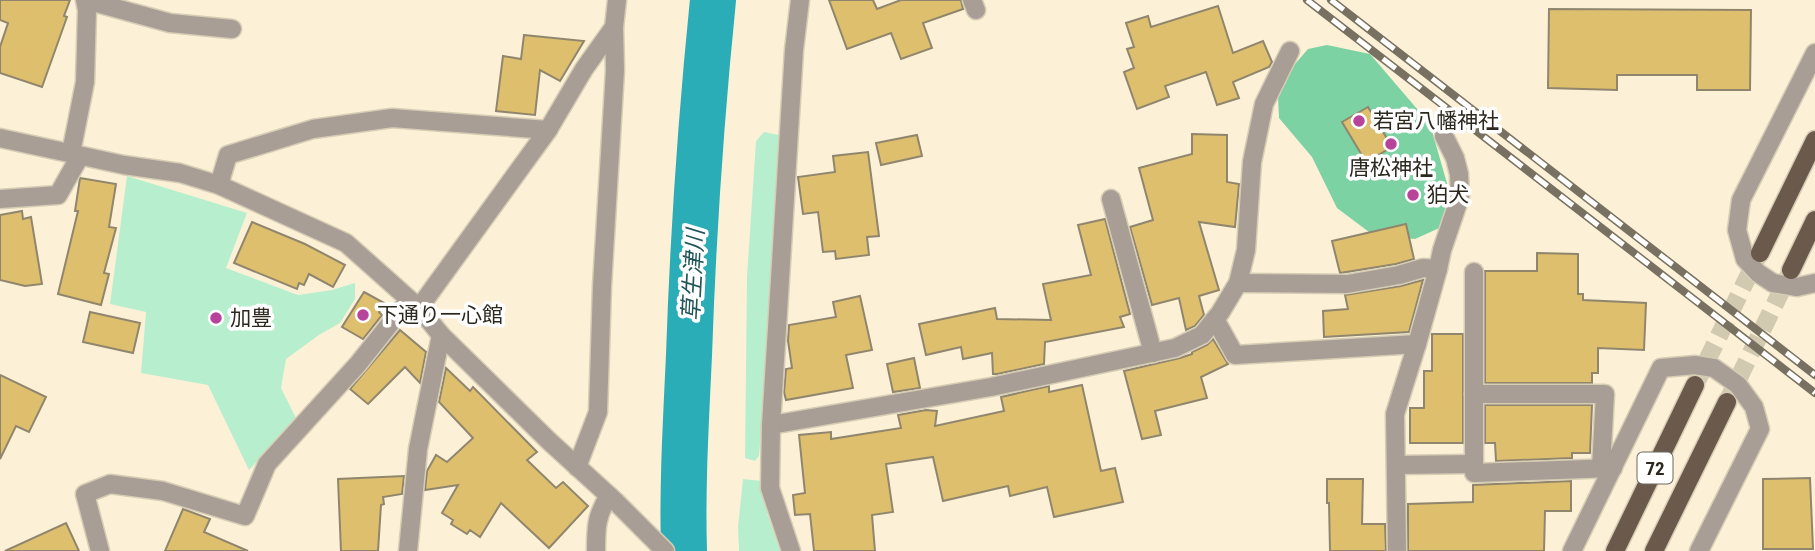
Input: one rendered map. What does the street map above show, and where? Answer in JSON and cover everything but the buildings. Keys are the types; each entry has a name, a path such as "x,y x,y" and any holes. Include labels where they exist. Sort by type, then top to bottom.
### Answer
{"main road":[{"path":"1760,253 1815,140"},
{"path":"1791,270 1815,220"},
{"name":"72","path":"1615,551 1695,385"},
{"name":"72","path":"1654,551 1727,402"}],"street":[{"path":"0,199 58,195 75,154 85,82 86,0 170,23 233,29"},
{"path":"577,467 598,412 617,0"},
{"path":"790,551 770,488 771,425 794,50 800,0"},
{"path":"100,551 85,494 110,484 163,491 245,516 267,464 414,304 548,130 584,69 614,27"},
{"path":"771,425 992,387 1175,348 1202,335 1215,320 1238,283 1246,250 1252,162 1264,104 1290,51"},
{"path":"1815,53 1741,200 1737,230 1745,259 1758,274 1773,283 1797,287 1815,283"},
{"path":"219,185 228,155 313,129 392,118 548,130"},
{"path":"1397,551 1395,414 1460,197 1455,158 1444,136"},
{"path":"0,138 124,165 180,173 219,185 346,243 414,304 442,335 665,551"},
{"path":"1111,199 1153,353"},
{"path":"1238,283 1347,284 1423,268 1438,269"},
{"path":"1474,272 1474,472 1607,468"},
{"path":"1215,320 1235,355 1417,344"},
{"path":"408,551 418,449 442,335"},
{"path":"1572,551 1607,468 1661,368 1695,365 1714,368 1738,385 1754,408 1760,429 1699,551"},
{"path":"1474,394 1605,394 1607,468"},
{"path":"1396,465 1474,464"},
{"path":"596,551 596,527 602,506 612,499"}],"green space":[{"path":"1327,45 1370,54 1430,124 1450,194 1446,225 1415,239 1373,235 1337,208 1312,157 1279,118 1278,97 1289,71 1308,49"},
{"path":"764,132 779,135 760,444 759,456 755,461 745,458 747,277 756,141"},
{"path":"127,176 247,213 226,268 298,295 332,290 355,283 355,299 340,323 286,359 281,388 297,420 249,470 208,385 141,373 146,312 110,304"},
{"path":"743,479 762,481 767,513 780,551 739,551 738,527"}],"waterway":[{"name":"草生津川","path":"684,551 693,266 713,0"}],"tunnel":[{"path":"1695,385 1758,256"},
{"path":"1727,402 1790,273"}],"railway":[{"path":"1307,0 1815,393"},
{"path":"1331,0 1815,375"}],"place":[{"name":"若宮八幡神社","path":"1359,121"},
{"name":"唐松神社","path":"1391,144"},
{"name":"狛犬","path":"1413,195"},
{"name":"下通り一心館","path":"363,315"},
{"name":"加豊","path":"216,318"}]}
